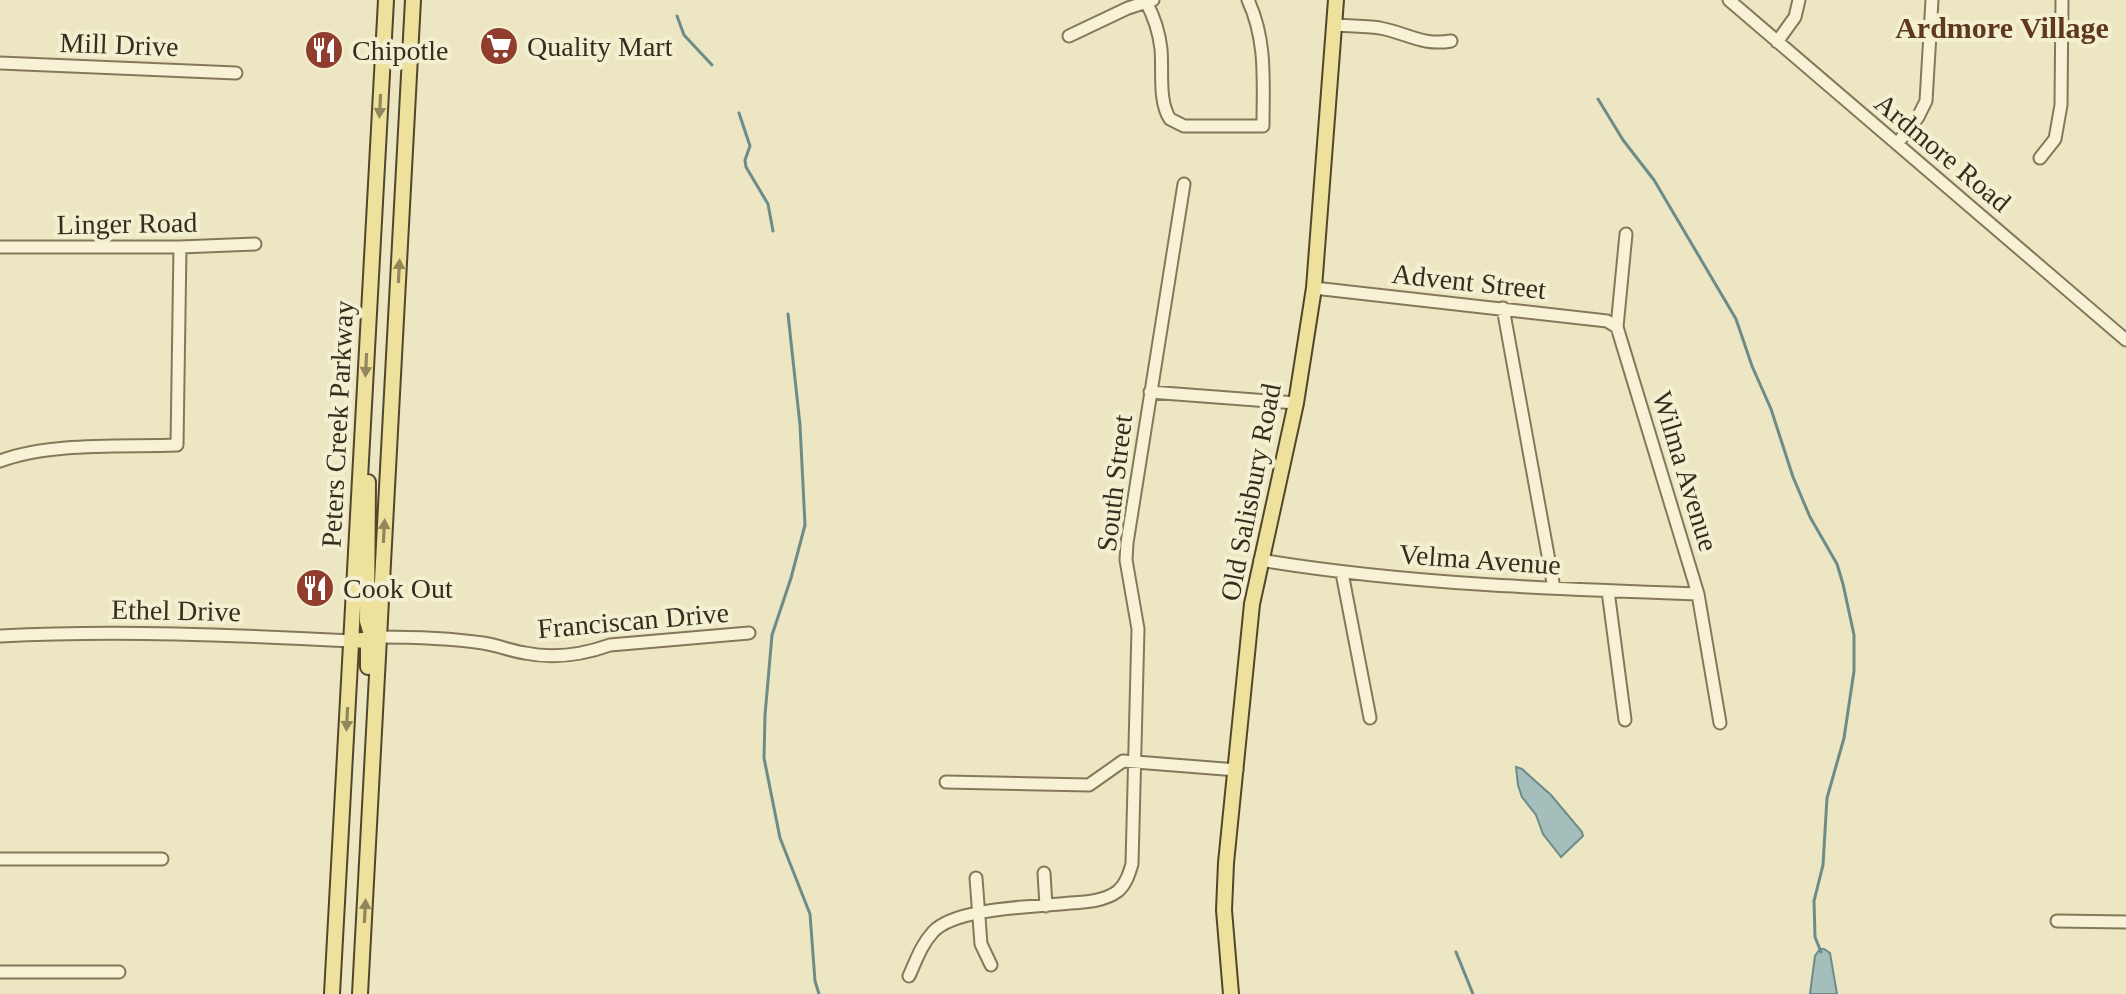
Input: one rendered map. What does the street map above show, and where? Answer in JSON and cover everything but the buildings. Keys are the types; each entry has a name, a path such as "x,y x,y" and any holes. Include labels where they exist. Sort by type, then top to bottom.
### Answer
{"main road":[{"name":"Peters Creek Parkway","path":"332,994 386,0"},
{"name":"Peters Creek Parkway","path":"360,994 413,0"},
{"name":"Old Salisbury Road","path":"1231,994 1224,910 1226,863 1252,604 1296,403 1314,288 1336,0"},
{"path":"361,466 368,481 370,500 367,621 370,631 378,637"},
{"path":"352,641 363,640 368,645 366,756 373,769"}],"street":[{"path":"1069,36 1148,0 1159,38 1164,104 1170,119 1184,126 1263,126 1263,50 1258,24 1248,0"},
{"name":"Ardmore Road","path":"1729,0 2126,340"},
{"path":"1777,42 1795,17 1799,0"},
{"path":"1897,144 1926,101 1932,0"},
{"path":"2040,158 2055,139 2061,105 2062,0"},
{"path":"1334,25 1396,31 1411,39 1436,43 1451,41"},
{"name":"Mill Drive","path":"0,63 236,73"},
{"name":"South Street","path":"1046,906 1096,901 1116,893 1124,884 1132,864 1138,629 1126,560 1127,543 1184,184"},
{"name":"Wilma Avenue","path":"1626,234 1617,327 1698,594 1720,723"},
{"name":"Linger Road","path":"0,247 255,244"},
{"path":"0,461 23,452 177,445 180,247"},
{"name":"Advent Street","path":"1314,288 1607,321 1617,327"},
{"path":"1503,308 1554,588"},
{"path":"1150,392 1296,403"},
{"name":"Velma Avenue","path":"1260,560 1342,573 1554,588 1698,594"},
{"path":"1342,573 1370,718"},
{"path":"1608,591 1625,720"},
{"name":"Franciscan Drive","path":"378,637 471,642 526,654 563,656 610,645 749,633"},
{"name":"Ethel Drive","path":"0,636 186,634 352,641"},
{"path":"946,782 1089,785 1123,761 1136,760 1158,765 1237,770"},
{"path":"0,859 162,859"},
{"path":"909,976 920,949 933,931 955,919 1046,906 1044,873"},
{"path":"976,878 981,944 991,965"},
{"path":"2057,921 2126,922"},
{"path":"0,972 119,972"}],"water":[{"path":"1516,767 1551,795 1582,832 1583,836 1561,857 1543,834 1536,815 1522,797"},
{"path":"1820,949 1830,953 1837,994 1810,994 1815,956"}],"waterway":[{"path":"677,16 684,35 712,65"},
{"path":"1598,99 1623,140 1654,180 1736,319 1793,477 1810,517 1837,564 1843,584 1854,635 1854,671 1844,738 1827,798 1823,865 1814,901 1815,937 1821,952"},
{"path":"739,113 750,146 746,167 768,204 773,231"},
{"path":"788,314 800,425 805,525 772,635 764,758 780,838 810,914 815,981 819,994"},
{"path":"1456,952 1473,994"}],"place":[{"name":"Quality Mart","path":"499,46"},
{"name":"Chipotle","path":"324,50"},
{"name":"Cook Out","path":"315,588"}],"district":[{"name":"Ardmore Village","path":"2002,28"}]}
